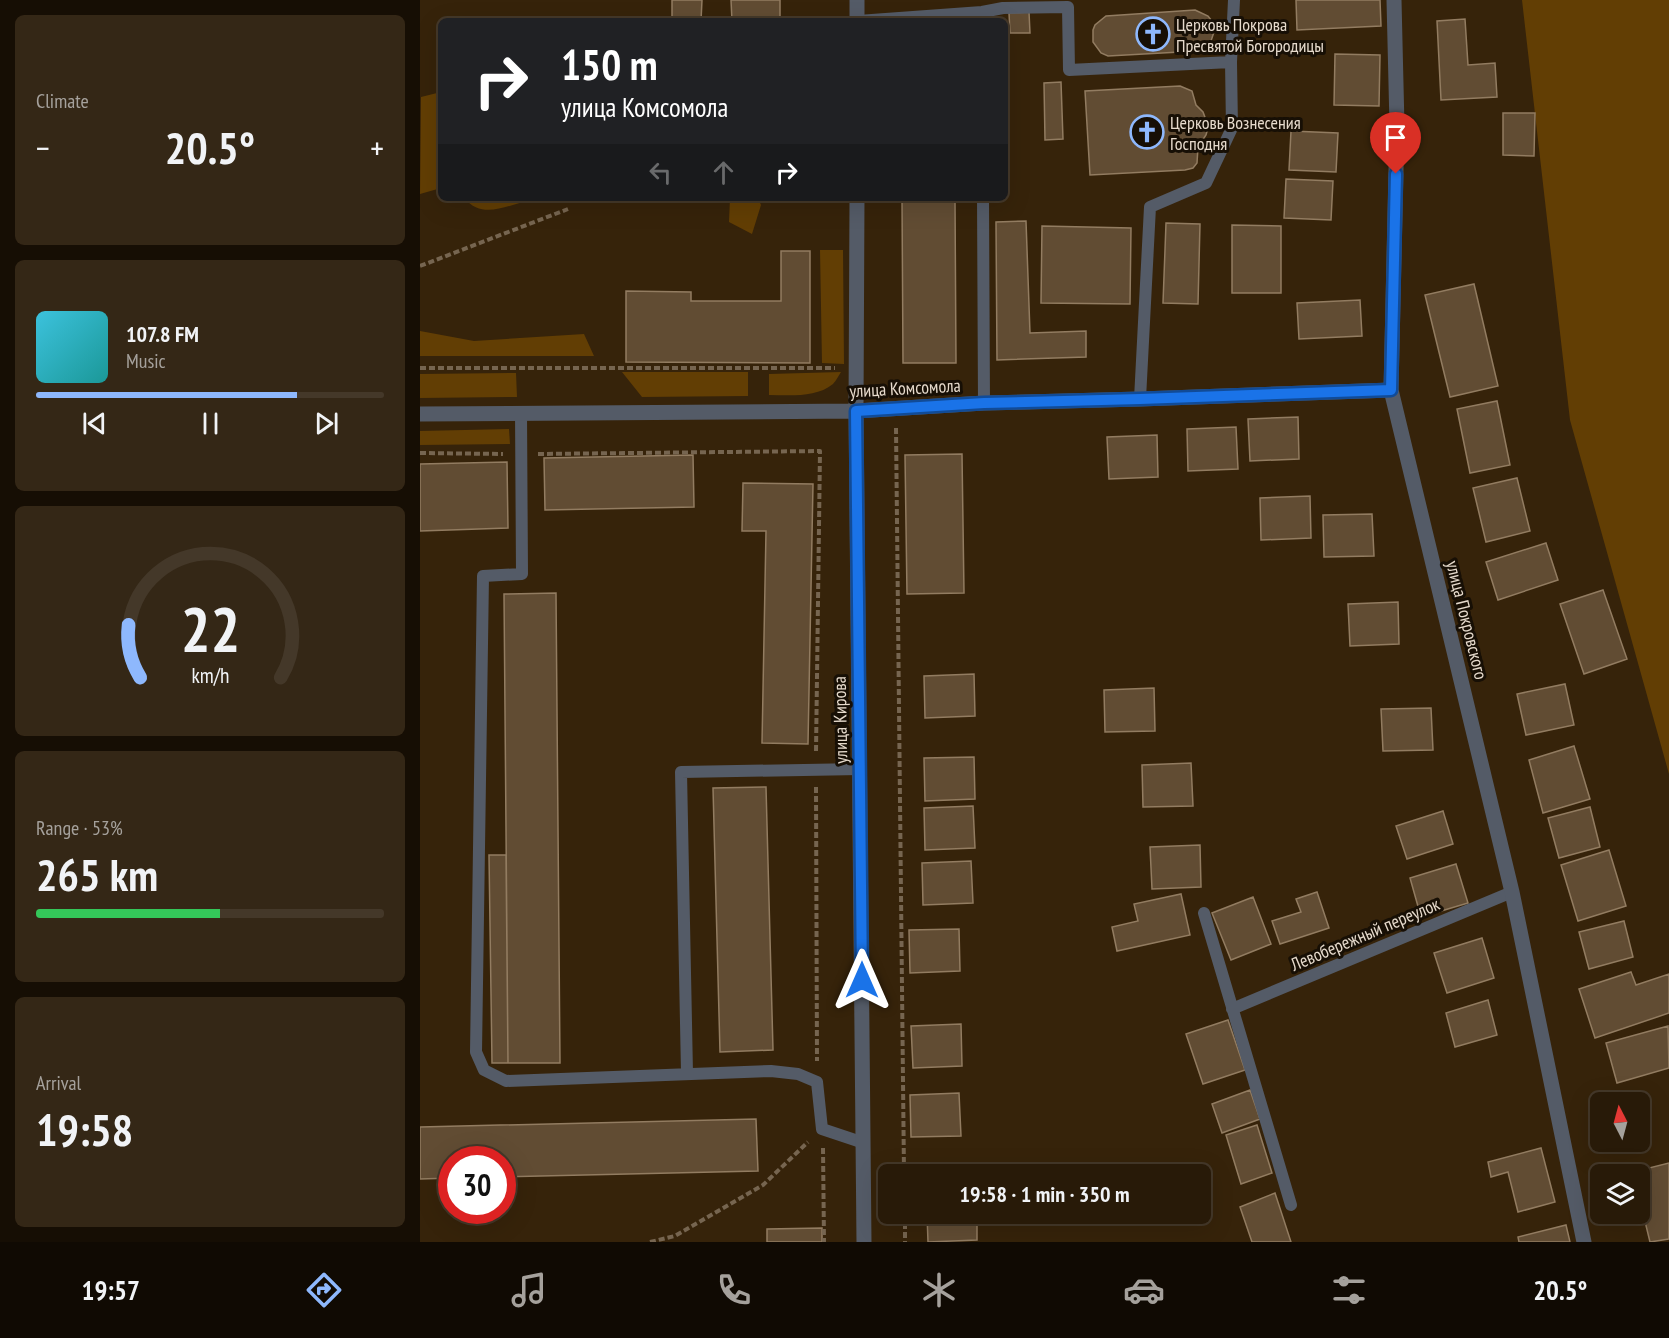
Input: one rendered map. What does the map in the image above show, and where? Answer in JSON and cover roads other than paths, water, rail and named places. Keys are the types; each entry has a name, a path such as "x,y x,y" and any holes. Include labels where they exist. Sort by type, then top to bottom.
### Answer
{"street":[{"path":"857,0 858,18"},
{"name":"улица Покровского","path":"1394,0 1397,126 1391,390 1512,892 1584,1242"},
{"name":"улица Кирова","path":"857,201 856,411 864,1242"},
{"name":"улица Комсомола","path":"420,414 856,411 984,403 1391,390"}],"lane":[{"path":"1140,399 1150,207 1206,183 1232,128 1231,62 1234,0"},
{"path":"951,18 982,17 1002,8 1068,7 1069,70 1231,62"},
{"path":"983,201 984,403"},
{"path":"521,412 522,574 483,576 476,1052 484,1070 506,1081 687,1073 771,1071 798,1074 817,1082 822,1129 864,1143"},
{"path":"687,1073 681,772 860,769"},
{"name":"Левобережный переулок","path":"1232,1009 1512,892"},
{"path":"1204,913 1291,1205"}],"place":[{"name":"Церковь Покрова Пресвятой Богородицы","path":"1153,34"},
{"name":"Церковь Вознесения Господня","path":"1147,132"}]}
